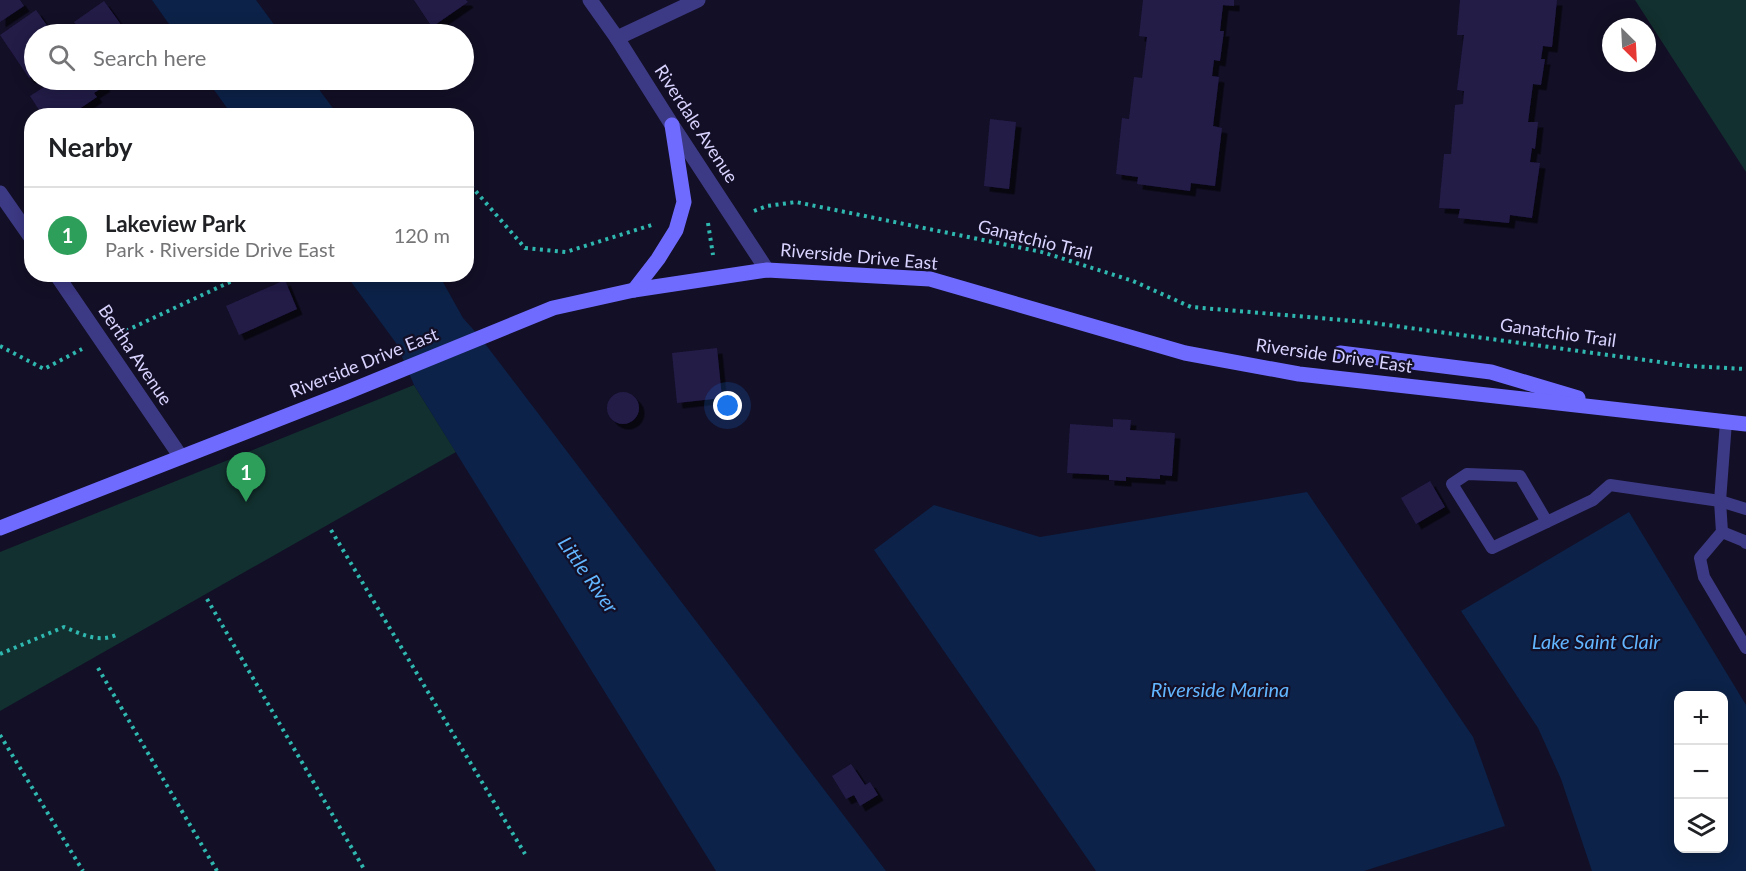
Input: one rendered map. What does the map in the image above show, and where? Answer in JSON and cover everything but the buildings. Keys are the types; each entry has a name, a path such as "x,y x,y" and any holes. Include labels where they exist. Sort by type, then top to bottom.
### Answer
{"main road":[{"path":"634,290 658,259 676,230 684,202 672,125"},
{"name":"Riverside Drive East","path":"0,528 345,393 553,308 634,290 767,270 930,279 1185,353 1299,374 1746,424"},
{"path":"1340,353 1491,372 1612,409"}],"street":[{"name":"Riverdale Avenue","path":"590,0 618,38 767,270"},
{"path":"618,38 698,0"},
{"path":"0,193 24,228"},
{"name":"Bertha Avenue","path":"61,282 181,457"}],"lane":[{"path":"1726,422 1720,501 1722,532 1700,558 1704,577 1746,648"},
{"path":"1546,522 1520,476 1467,474 1452,484 1492,548 1593,500 1610,485 1720,501 1746,509"},
{"path":"1722,532 1746,543"}],"path":[{"path":"474,189 525,248 566,252 656,223"},
{"name":"Ganatchio Trail","path":"767,206 796,202 1042,252 1133,281 1191,307 1366,322 1689,366 1746,369"},
{"path":"708,223 713,255"},
{"path":"122,332 230,282"},
{"path":"0,346 44,369 87,346"},
{"path":"331,530 525,854"},
{"path":"207,599 364,869"},
{"path":"0,654 64,627 98,639 116,635"},
{"path":"98,668 217,871"},
{"path":"0,735 83,871"}],"green space":[{"path":"1635,0 1746,0 1746,172 1656,33 1656,18 1647,18"},
{"path":"414,385 456,452 0,711 0,552"}],"water":[{"path":"152,0 256,0 274,24 169,24"},
{"path":"214,90 319,90 333,108 227,108"},
{"name":"Little River","path":"351,282 443,282 463,318 480,337 886,871 716,871 414,385 396,343"},
{"name":"Riverside Marina","path":"1307,492 1473,737 1505,826 1364,871 1096,871 874,550 934,505 1040,537"},
{"name":"Lake Saint Clair","path":"1629,512 1746,705 1746,871 1592,871 1561,779 1538,728 1461,611"}],"place":[{"name":"Lakeview Park","path":"246,502"}]}
